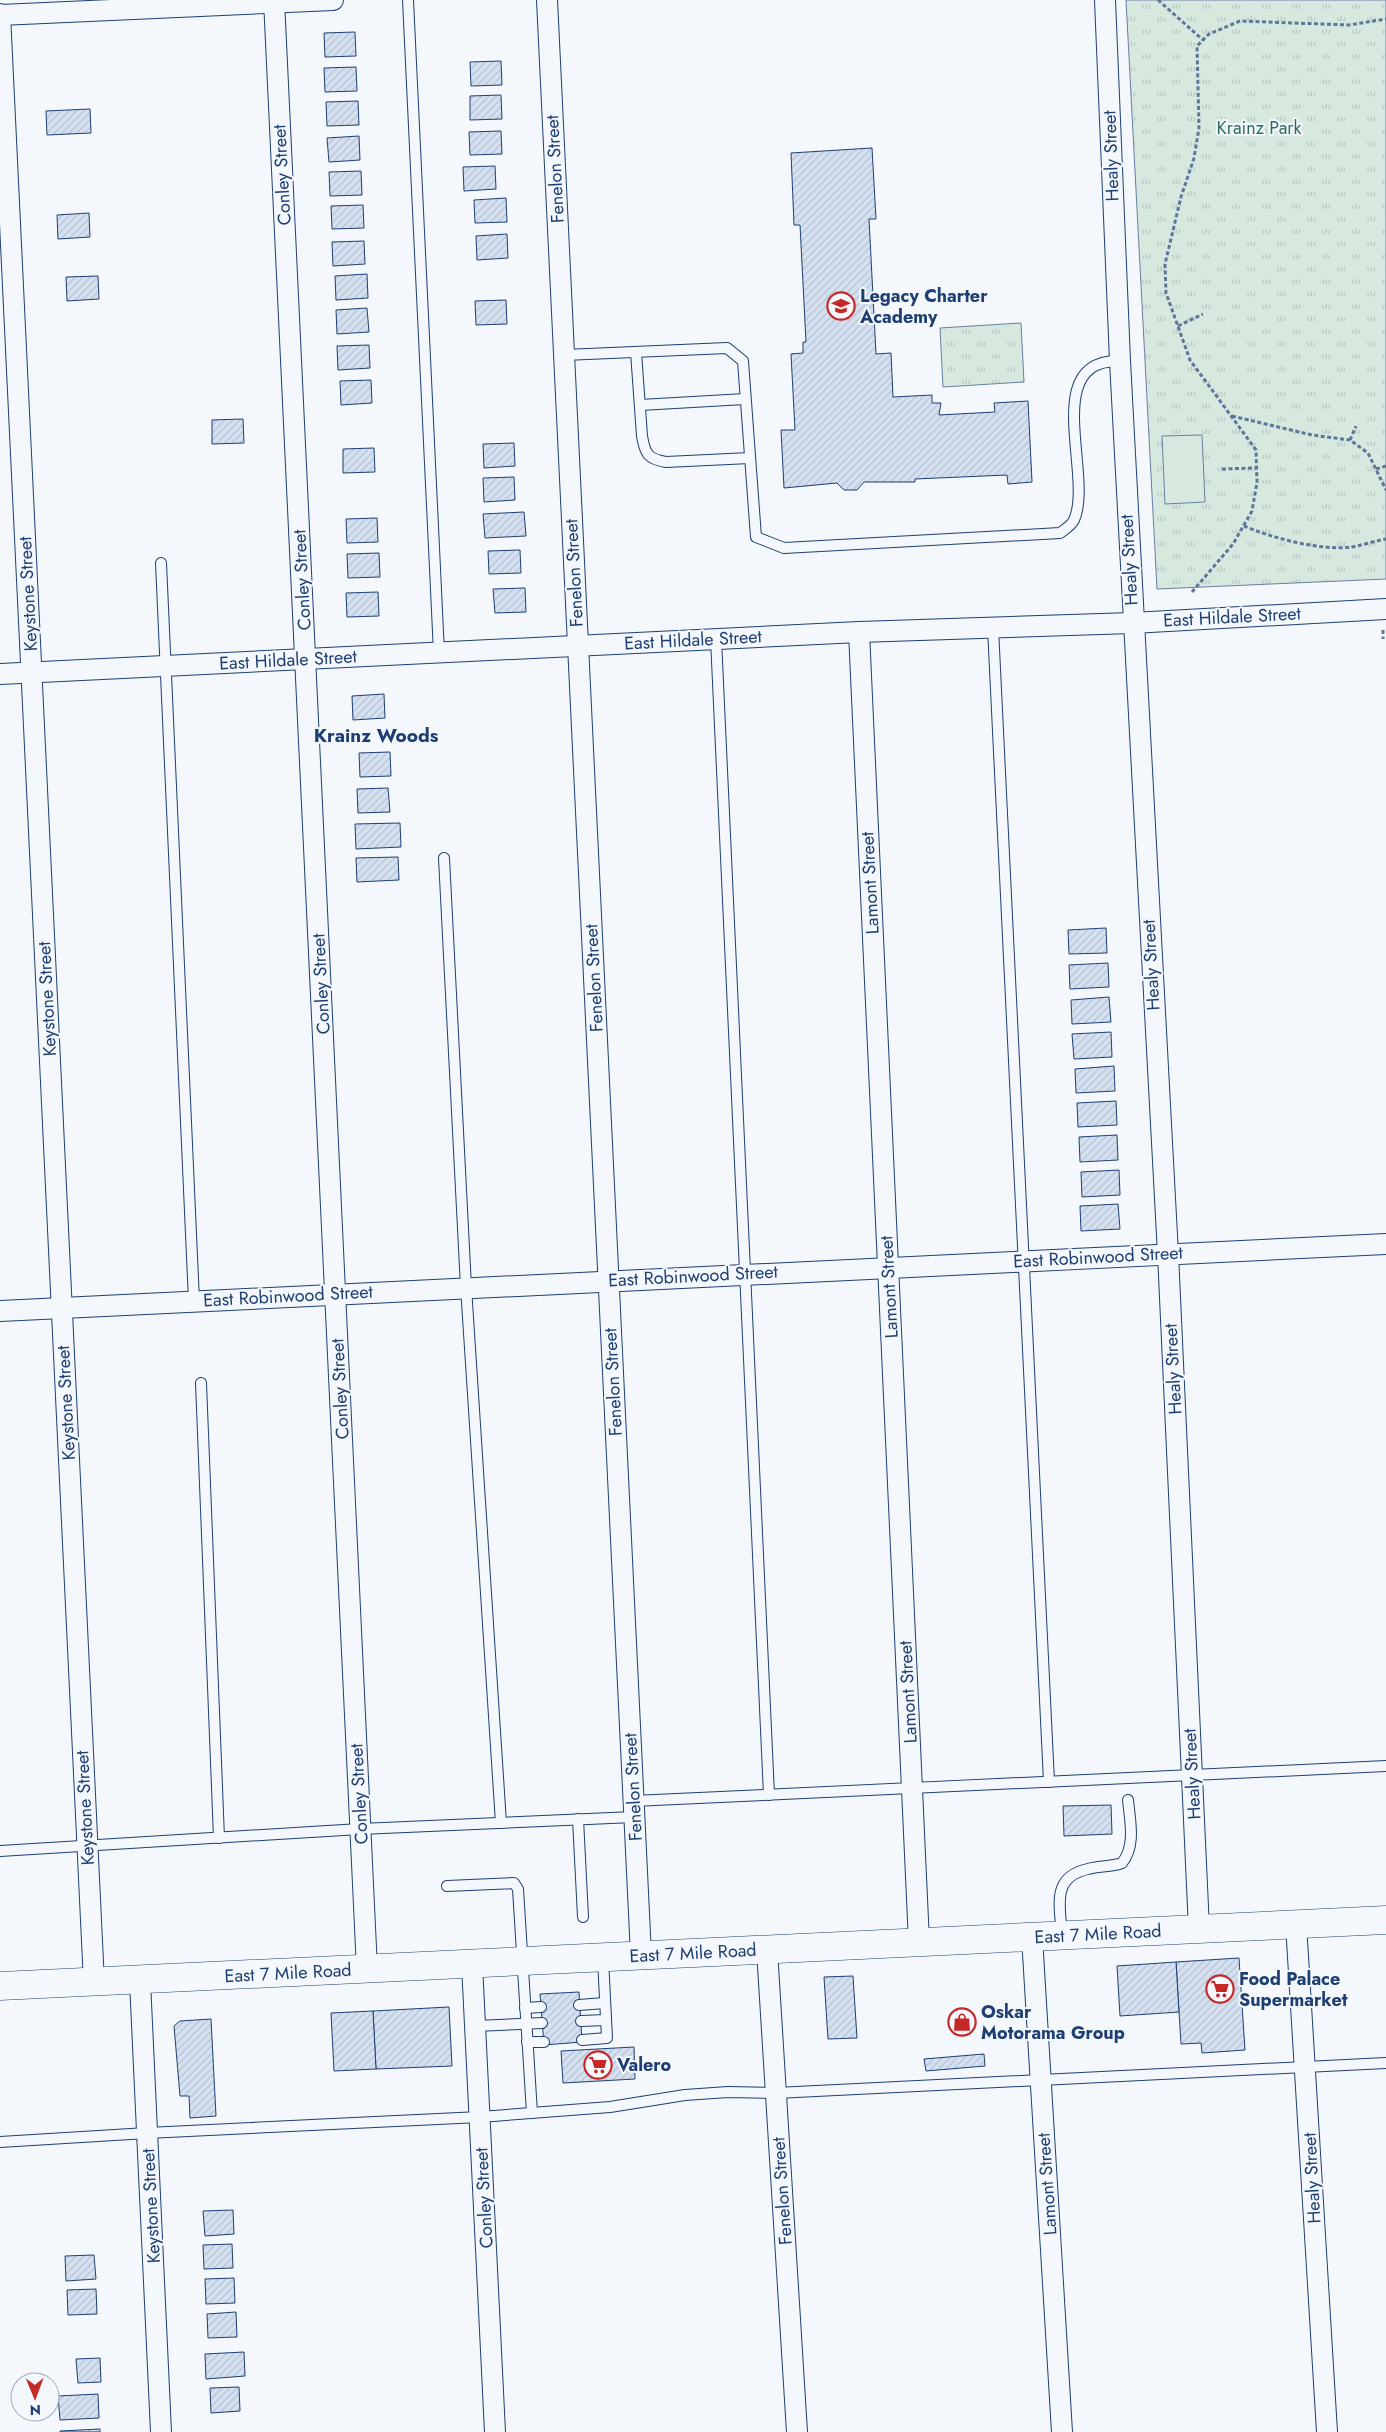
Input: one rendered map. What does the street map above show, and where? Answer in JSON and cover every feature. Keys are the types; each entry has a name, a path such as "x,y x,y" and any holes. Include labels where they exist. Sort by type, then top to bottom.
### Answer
{"street":[{"path":"0,15 274,1 333,0"},
{"name":"Fenelon Street","path":"547,0 641,1955"},
{"name":"Healy Street","path":"1105,0 1132,623 1168,1254 1199,1929"},
{"name":"Conley Street","path":"274,1 367,1969"},
{"name":"Keystone Street","path":"0,15 94,1983"},
{"name":"East Hildale Street","path":"0,674 859,632 1132,623 1384,618"},
{"name":"Lamont Street","path":"859,632 919,1942"},
{"name":"East Robinwood Street","path":"0,1311 888,1266 1386,1244"},
{"name":"East 7 Mile Road","path":"0,1986 140,1981 1386,1920"},
{"name":"Healy Street","path":"1296,1924 1327,2432"},
{"name":"Lamont Street","path":"1032,1937 1062,2432"},
{"name":"Fenelon Street","path":"767,1950 797,2432"},
{"name":"Conley Street","path":"472,1964 495,2432"},
{"name":"Keystone Street","path":"140,1981 160,2432"}],"lane":[{"path":"408,0 439,653"},
{"path":"564,354 727,348 743,361 756,538 784,548 1060,533 1074,521 1078,502 1074,391 1083,374 1104,361 1120,361"},
{"path":"636,352 645,450 654,460 666,462 750,458"},
{"path":"640,405 745,399"},
{"path":"161,563 194,1301"},
{"path":"993,628 1049,1782"},
{"path":"716,639 770,1795"},
{"path":"444,858 466,1287 501,1823"},
{"path":"201,1383 219,1838"},
{"path":"0,1851 360,1829 578,1819 634,1809 770,1795 1386,1766"},
{"path":"1062,1936 1059,1903 1061,1888 1069,1876 1088,1869 1122,1863 1129,1855 1131,1843 1128,1800"},
{"path":"578,1819 583,1917"},
{"path":"447,1886 514,1884 517,1886 532,2113"},
{"path":"582,2040 607,2038 603,1957"},
{"path":"580,2004 605,2003"},
{"path":"525,2008 541,2007"},
{"path":"581,2021 606,2020"},
{"path":"475,2026 542,2023"},
{"path":"527,2042 544,2042"},
{"path":"0,2142 147,2132 480,2117 610,2107 685,2095 728,2092 776,2093 1386,2063"}],"path":[{"path":"1158,0 1203,40"},
{"path":"1192,592 1233,544 1244,526 1252,511 1257,482 1256,450 1232,416 1206,385 1190,360 1166,293 1165,264 1181,197 1194,158 1198,128 1197,46 1210,34 1240,20 1350,25 1386,19"},
{"path":"1178,326 1203,314"},
{"path":"1232,416 1312,435 1350,440 1368,453 1386,490"},
{"path":"1350,440 1356,426"},
{"path":"1376,470 1386,466"},
{"path":"1222,469 1256,468"},
{"path":"1244,526 1266,535 1310,544 1350,547 1386,538"},
{"path":"1383,639 1384,618"}],"green space":[{"name":"Krainz Park","path":"1126,0 1386,0 1386,579 1157,589"},
{"path":"1021,323 1024,382 943,387 940,328"},
{"path":"1202,435 1205,502 1165,504 1162,436"}],"building":[{"path":"355,32 356,56 325,57 324,33"},
{"path":"501,61 502,85 471,86 470,62"},
{"path":"356,67 357,91 325,92 324,68"},
{"path":"501,95 502,119 470,120 470,96"},
{"path":"358,101 359,125 327,126 326,102"},
{"path":"90,109 91,133 47,135 46,111"},
{"path":"501,131 502,154 470,155 469,132"},
{"path":"359,136 360,160 329,162 327,138"},
{"path":"872,148 876,219 869,219 876,354 891,353 893,397 932,395 932,403 941,403 939,415 995,412 994,403 1028,401 1032,482 1008,484 1007,475 915,479 915,482 864,482 857,490 844,490 837,483 784,488 781,430 795,430 791,354 803,353 803,342 806,342 800,225 794,225 791,153"},
{"path":"495,166 496,189 464,191 463,167"},
{"path":"361,171 362,195 330,196 329,172"},
{"path":"506,198 507,222 475,223 474,200"},
{"path":"363,205 364,228 332,229 331,206"},
{"path":"89,213 90,237 58,239 57,215"},
{"path":"507,234 508,258 477,260 476,236"},
{"path":"364,241 365,264 333,266 332,242"},
{"path":"367,274 368,298 336,300 335,276"},
{"path":"98,276 99,299 67,301 66,277"},
{"path":"506,300 507,324 476,325 475,301"},
{"path":"367,308 369,332 337,334 336,310"},
{"path":"369,345 370,368 338,370 337,346"},
{"path":"371,380 372,403 341,405 340,381"},
{"path":"243,419 244,443 212,444 212,420"},
{"path":"514,443 515,466 484,468 483,444"},
{"path":"374,448 375,472 343,473 343,449"},
{"path":"514,477 515,500 484,502 483,478"},
{"path":"524,512 526,536 485,538 483,514"},
{"path":"377,518 378,542 347,543 346,519"},
{"path":"520,550 521,573 489,574 488,551"},
{"path":"379,553 380,577 348,578 347,554"},
{"path":"525,588 526,612 495,613 493,589"},
{"path":"378,592 379,616 347,617 346,593"},
{"path":"384,694 385,718 353,720 352,696"},
{"path":"390,752 391,776 360,777 359,753"},
{"path":"388,788 390,812 358,813 357,789"},
{"path":"400,823 401,847 356,849 355,824"},
{"path":"398,857 399,880 357,882 356,858"},
{"path":"1106,928 1107,953 1069,954 1068,930"},
{"path":"1108,963 1109,987 1070,989 1069,965"},
{"path":"1109,997 1111,1022 1072,1024 1071,1000"},
{"path":"1111,1032 1112,1057 1074,1059 1072,1034"},
{"path":"1114,1066 1115,1091 1076,1093 1075,1069"},
{"path":"1116,1101 1117,1125 1078,1127 1077,1103"},
{"path":"1117,1135 1118,1160 1080,1162 1079,1137"},
{"path":"1119,1170 1120,1195 1082,1197 1081,1172"},
{"path":"1118,1204 1120,1229 1081,1231 1080,1206"},
{"path":"1111,1805 1112,1834 1064,1836 1063,1806"},
{"path":"1239,1958 1245,2050 1202,2053 1201,2043 1181,2044 1176,1962"},
{"path":"1176,1962 1179,2012 1120,2016 1117,1966"},
{"path":"853,1976 857,2038 828,2039 824,1977"},
{"path":"579,1992 582,2042 544,2045 540,1994"},
{"path":"449,2007 452,2066 376,2069 373,2011"},
{"path":"373,2011 376,2069 334,2071 331,2013"},
{"path":"211,2019 216,2116 190,2118 189,2096 180,2096 174,2026 180,2021"},
{"path":"634,2047 635,2079 563,2083 561,2051"},
{"path":"984,2054 985,2066 926,2071 924,2059"},
{"path":"233,2210 234,2234 205,2236 203,2211"},
{"path":"232,2244 233,2268 204,2269 203,2245"},
{"path":"94,2255 96,2279 66,2281 65,2256"},
{"path":"234,2278 235,2303 206,2304 205,2279"},
{"path":"96,2289 97,2314 68,2315 67,2290"},
{"path":"236,2312 237,2337 208,2338 207,2314"},
{"path":"244,2352 245,2376 206,2379 205,2354"},
{"path":"100,2358 101,2382 78,2383 76,2359"},
{"path":"239,2387 240,2411 211,2413 210,2388"},
{"path":"98,2394 99,2418 60,2420 60,2396"},
{"path":"100,2429 100,2432 60,2432 60,2431"}],"place":[{"name":"Legacy Charter Academy","path":"841,306"},
{"name":"Food Palace Supermarket","path":"1220,1989"},
{"name":"Oskar Motorama Group","path":"962,2022"},
{"name":"Valero","path":"598,2065"}],"district":[{"name":"Krainz Woods","path":"376,735"}]}
